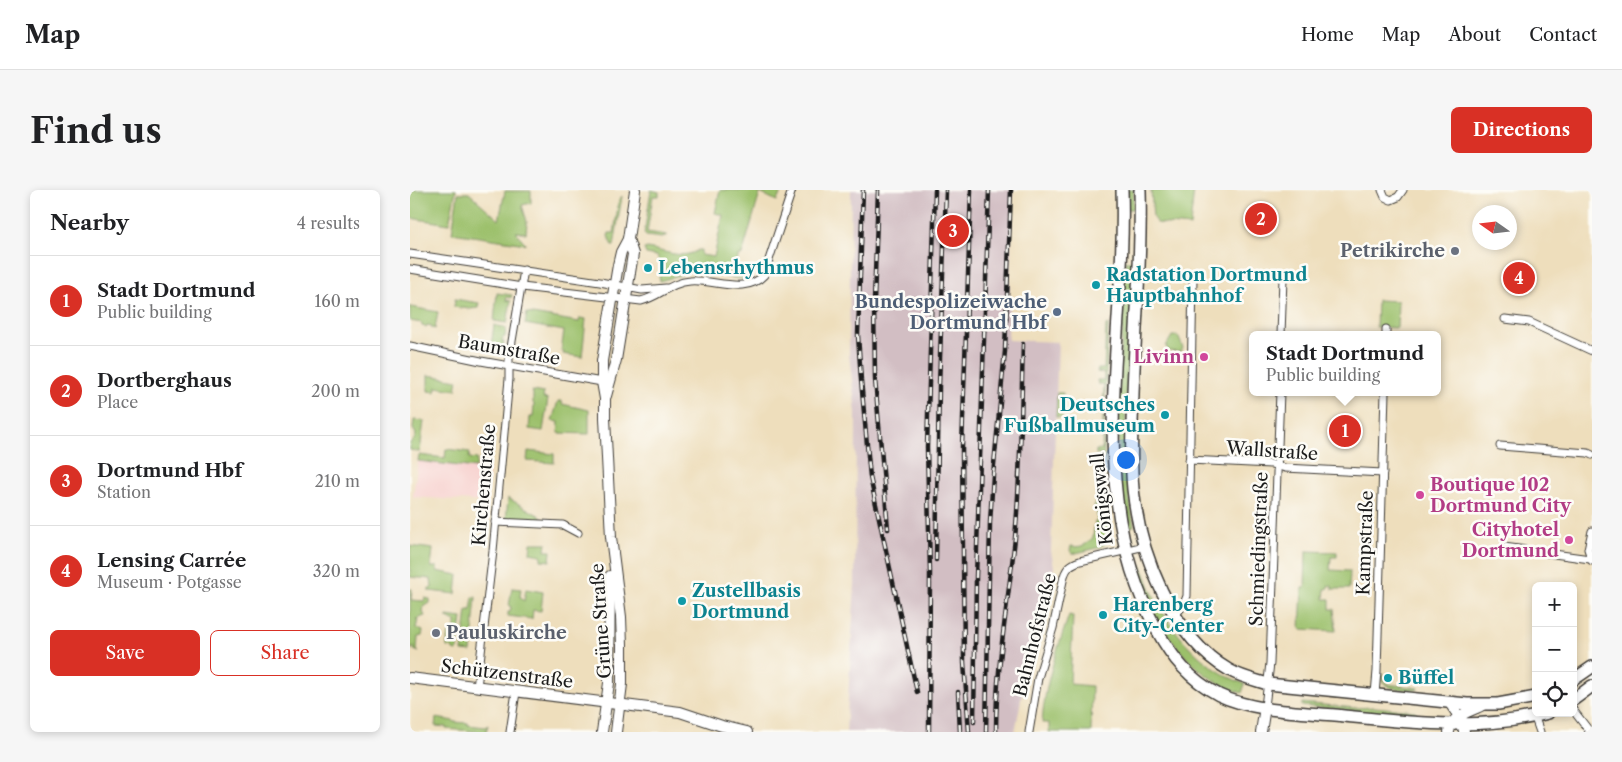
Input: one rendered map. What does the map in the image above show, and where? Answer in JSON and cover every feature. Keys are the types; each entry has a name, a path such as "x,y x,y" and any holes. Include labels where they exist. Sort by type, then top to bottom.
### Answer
{"main road":[{"path":"628,239 635,190"},
{"name":"Königswall","path":"1122,190 1113,446 1117,510 1125,551 1136,585 1149,615 1170,654 1196,681 1222,696 1238,702 1265,707 1449,729 1462,725 1538,725"},
{"name":"Königswall","path":"1140,190 1140,240 1134,366 1133,490 1145,546 1151,563 1175,615 1198,645 1217,663 1239,675 1268,684 1484,704 1508,703 1532,698"},
{"name":"Grüne Straße","path":"616,732 622,684 622,636 611,537 602,361 621,252 628,239"},
{"name":"Grüne Straße","path":"605,399 616,360 633,254 628,239"},
{"name":"Grüne Straße","path":"602,732 609,678 611,537"},
{"path":"1577,677 1592,667"},
{"name":"Schützenstraße","path":"410,678 686,713 722,726 747,732"},
{"path":"1577,697 1592,686"},
{"path":"1449,702 1462,725 1484,704"},
{"path":"1260,732 1265,707"}],"street":[{"path":"410,254 524,270 642,290 666,288 689,280 744,286 756,283 764,275 792,190"},
{"path":"1382,190 1385,197 1391,200 1398,197 1403,190"},
{"path":"410,269 522,287 625,300 649,300 666,288"},
{"name":"Kirchenstraße","path":"477,687 496,522 509,365 524,270"},
{"path":"1281,331 1283,278"},
{"path":"1175,615 1183,606 1187,596 1193,279"},
{"path":"1505,320 1529,322 1592,351"},
{"name":"Baumstraße","path":"410,346 432,352 602,382"},
{"name":"Schmiedingstraße","path":"1265,707 1268,684 1280,396"},
{"name":"Kampstraße","path":"1375,694 1385,396"},
{"path":"1500,446 1588,453 1592,455"},
{"name":"Wallstraße","path":"1189,460 1271,464 1285,468 1383,472"},
{"path":"496,522 563,525 578,533"},
{"path":"1504,547 1591,561 1588,549 1592,530"},
{"name":"Bahnhofstraße","path":"1029,732 1038,678 1053,628 1067,568 1073,563 1080,561 1145,546"},
{"path":"510,732 516,692"},
{"path":"1577,715 1590,732"}],"shaded area":[{"path":"851,190 1013,190 1008,340 1058,342 1051,551 1054,567 1047,606 1027,668 1015,732 846,732 855,584 856,413 849,355"},
{"path":"418,461 490,469 486,502 413,497"}],"green space":[{"path":"410,190 456,190 449,224 410,218"},
{"path":"651,190 659,192 659,196 653,196 647,232 667,235 662,238 646,236 644,234"},
{"path":"720,190 782,190 777,201 760,193 742,255 739,254 734,271 747,279 724,277 722,271 711,270 712,277 707,276 706,269 680,268 681,275 660,281 659,277 663,270 657,256 646,254 644,249 680,255 701,250 701,255 714,257 723,215 715,213"},
{"path":"1126,190 1134,190 1133,209 1126,209"},
{"path":"1151,190 1194,190 1190,226 1157,223 1153,218"},
{"path":"505,191 531,191 531,203 522,205 527,222 526,233 516,232 526,244 452,233 458,193 469,193 499,220"},
{"path":"622,196 614,246 612,246 608,236 609,233 614,233 619,199"},
{"path":"1126,261 1134,261 1126,394 1126,427 1129,493 1134,526 1124,528 1121,508 1118,406"},
{"path":"497,293 512,295 511,298 507,297 506,300 511,301 507,323 494,321"},
{"path":"455,299 479,303 478,308 454,307"},
{"path":"1377,300 1398,301 1397,328 1376,327"},
{"path":"410,306 438,312 435,329 432,326 427,325 426,327 422,326 422,323 410,321"},
{"path":"527,313 579,322 580,318 586,319 582,357 563,354 564,351 561,351 564,331 525,324"},
{"path":"1108,324 1104,439 1106,507 1094,507 1096,502 1101,501 1101,464 1095,464 1095,461 1101,461 1101,454 1096,454 1096,450 1102,450 1104,384 1098,384 1097,380 1104,380 1104,373 1097,372 1098,369 1104,369 1106,325"},
{"path":"494,325 506,328 505,337 503,337 502,342 504,342 502,355 490,353"},
{"path":"1172,336 1178,336 1183,348 1181,352 1168,351 1166,346"},
{"path":"428,375 458,380 456,390 436,387 435,392 428,391"},
{"path":"532,391 544,393 543,398 548,399 543,431 529,429 530,417 533,417"},
{"path":"1057,393 1063,393 1062,417 1056,417"},
{"path":"558,401 562,401 562,404 589,410 589,434 558,433 559,422 552,421"},
{"path":"414,420 424,421 420,452 410,450 410,443 416,434 413,429"},
{"path":"446,449 470,452 469,458 477,459 476,468 418,461 419,455 445,458"},
{"path":"528,451 554,454 554,463 527,461"},
{"path":"508,498 540,516 541,521 506,520"},
{"path":"1097,510 1107,510 1108,539 1100,547 1072,554 1071,546 1078,547 1084,545 1093,537 1095,522 1097,522"},
{"path":"531,543 546,543 545,551 551,551 550,561 541,560 541,555 530,553"},
{"path":"410,546 433,549 431,567 437,567 437,571 458,575 456,594 429,591 429,588 432,588 431,579 410,577"},
{"path":"1306,551 1337,552 1337,557 1331,557 1330,570 1350,571 1349,589 1332,589 1332,586 1328,586 1325,589 1324,599 1330,599 1330,609 1334,609 1336,631 1300,629 1302,588 1305,588"},
{"path":"1135,559 1144,571 1151,590 1179,636 1202,659 1216,669 1245,684 1242,693 1218,683 1198,669 1173,642 1149,605 1141,586"},
{"path":"512,588 521,589 520,597 524,601 526,589 543,592 541,611 533,610 532,619 508,616 511,607 509,606"},
{"path":"410,589 412,589 411,600 424,601 425,598 430,599 430,603 424,606 423,612 425,616 416,619 418,620 416,628 423,631 422,636 418,637 417,651 419,652 414,650 414,646 410,651"},
{"path":"473,597 476,597 471,652 462,651 467,610 471,610"},
{"path":"1069,615 1073,616 1070,684 1092,686 1091,732 1049,732 1049,723 1042,723 1048,681"},
{"path":"447,616 462,618 457,651 453,650 451,646 447,647 447,642 449,641 447,640 448,634 455,633 455,624 457,623 447,618"},
{"path":"1381,675 1383,675 1387,684 1418,688 1417,690 1406,690 1390,687 1382,680"},
{"path":"1302,703 1415,711 1415,717 1302,706"},
{"path":"436,718 468,723 468,725 485,727 488,725 486,732 446,729 446,727 435,726"}],"railway":[{"path":"863,190 858,335 870,477 917,692"},
{"path":"878,190 874,302 875,379 888,529"},
{"path":"929,732 930,572 927,447 935,190"},
{"path":"936,560 939,386 946,190"},
{"path":"969,732 964,662 962,447 971,190"},
{"path":"974,722 976,578 989,190"},
{"path":"986,732 990,523 1005,351 1011,190"},
{"path":"996,732 1000,659 1017,514 1023,344"},
{"path":"958,692 960,732"}],"place":[{"name":"Dortberghaus","path":"1261,219"},
{"name":"Dortmund Hbf","path":"953,231"},
{"name":"Petrikirche","path":"1455,251"},
{"name":"Lebensrhythmus","path":"648,268"},
{"name":"Lensing Carrée","path":"1519,278"},
{"name":"Radstation Dortmund Hauptbahnhof","path":"1096,285"},
{"name":"Bundespolizeiwache Dortmund Hbf","path":"1057,312"},
{"name":"Livinn","path":"1204,357"},
{"name":"Deutsches Fußballmuseum","path":"1165,415"},
{"name":"Stadt Dortmund","path":"1345,431"},
{"name":"Boutique 102 Dortmund City","path":"1420,495"},
{"name":"Cityhotel Dortmund","path":"1569,540"},
{"name":"Zustellbasis Dortmund","path":"682,601"},
{"name":"Harenberg City-Center","path":"1103,615"},
{"name":"Pauluskirche","path":"436,633"},
{"name":"Büffel","path":"1388,678"}]}
